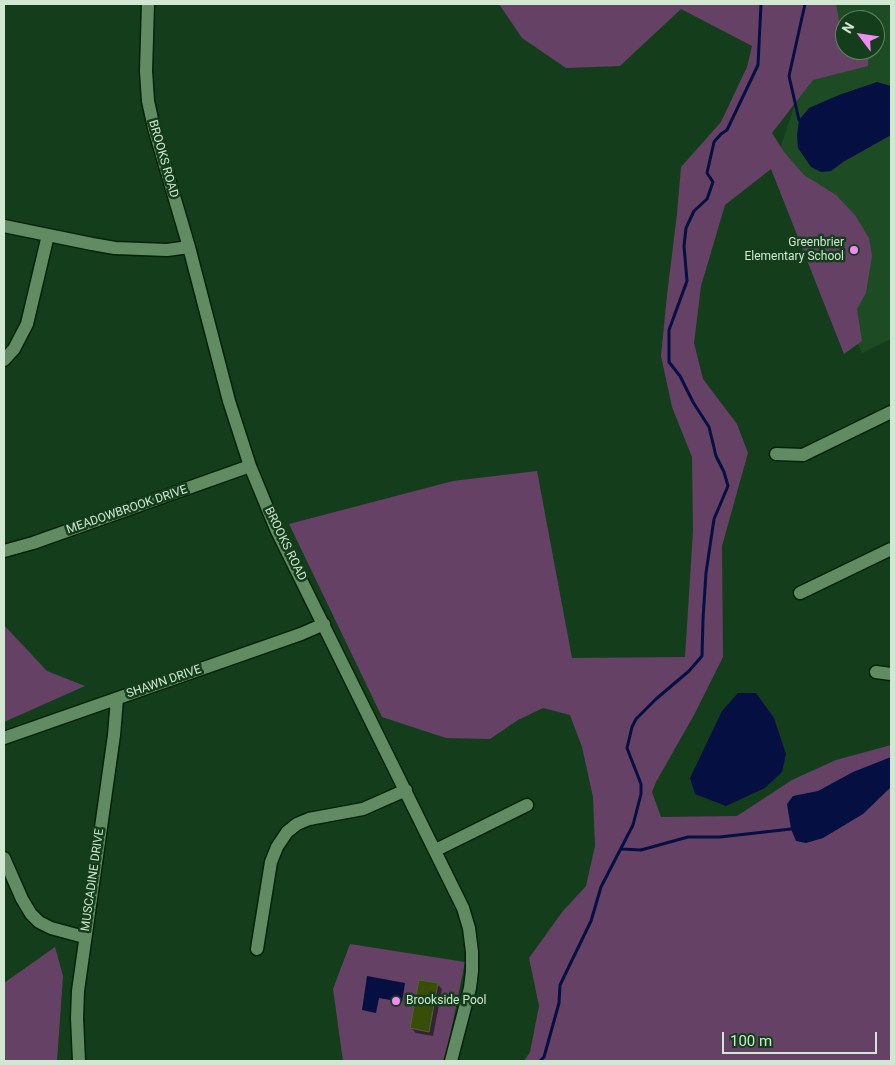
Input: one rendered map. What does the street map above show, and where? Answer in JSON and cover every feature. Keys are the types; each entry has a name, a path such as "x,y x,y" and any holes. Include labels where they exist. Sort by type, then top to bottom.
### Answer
{"street":[{"name":"BROOKS ROAD","path":"148,4 146,71 148,101 229,401 250,466 276,529 436,850 463,908 469,928 472,952 470,988 451,1061"},
{"path":"4,226 115,248 167,250 188,247"},
{"path":"4,360 14,349 27,324 48,235"},
{"path":"776,454 803,454 891,412"},
{"name":"MEADOWBROOK DRIVE","path":"4,551 33,543 250,466"},
{"path":"800,593 891,549"},
{"name":"SHAWN DRIVE","path":"4,738 301,634 324,624"},
{"path":"876,672 891,674"},
{"name":"MUSCADINE DRIVE","path":"79,1061 76,1018 78,991 84,937 114,735 117,699"},
{"path":"257,949 271,862 277,847 287,832 297,824 309,819 362,809 406,790"},
{"path":"436,850 527,805"},
{"path":"4,858 22,899 31,914 39,922 51,928 84,937"}],"shaded area":[{"path":"499,4 836,4 835,60 868,60 868,66 813,80 772,133 784,152 804,175 836,195 855,215 869,238 872,256 866,293 857,309 862,341 844,354 771,169 725,205 701,286 694,343 703,379 737,424 748,453 722,546 723,657 652,792 661,817 737,816 792,780 836,760 891,745 891,1061 524,1061 530,1052 539,1006 529,958 563,911 586,886 595,846 593,797 582,747 570,715 543,708 518,720 490,739 446,738 382,717 289,524 453,481 537,471 572,658 685,657 693,531 692,457 672,407 661,356 681,167 721,122 747,67 752,46 681,9 620,66 566,68 522,38"},
{"name":"Greenbrier Elementary School","path":"822,4 891,4 891,339 862,353 776,161 822,23"},
{"path":"877,82 891,86 891,135 843,162 831,171 821,172 811,167 798,148 799,120 809,108"},
{"path":"4,625 47,671 85,686 4,722"},
{"path":"738,693 756,693 774,718 786,754 782,772 765,788 726,806 695,794 690,778 722,711"},
{"path":"891,757 891,787 863,814 823,838 806,843 796,841 791,829 787,804 793,796 818,791 853,772"},
{"name":"Brookside Pool","path":"350,944 465,962 445,1061 343,1061 333,989"},
{"path":"55,947 63,976 57,1061 4,1061 4,983"},
{"path":"367,976 405,983 402,1002 379,998 376,1013 362,1010"}],"building":[{"path":"419,980 438,983 429,1032 410,1028"}],"waterway":[{"path":"540,1061 544,1057 559,1003 560,985 591,921 601,887 633,825 641,794 641,784 627,748 632,727 636,719 689,671 702,656 706,573 714,519 728,486 716,456 709,427 693,402 680,376 669,362 669,330 687,281 684,246 686,228 694,211 707,199 713,182 707,173 714,142 727,130 758,65 761,4"},
{"path":"799,120 789,76 805,4"},
{"path":"622,849 641,850 688,837 720,837 791,829"}],"place":[{"name":"Greenbrier Elementary School","path":"854,250"},
{"name":"Brookside Pool","path":"396,1001"}]}
